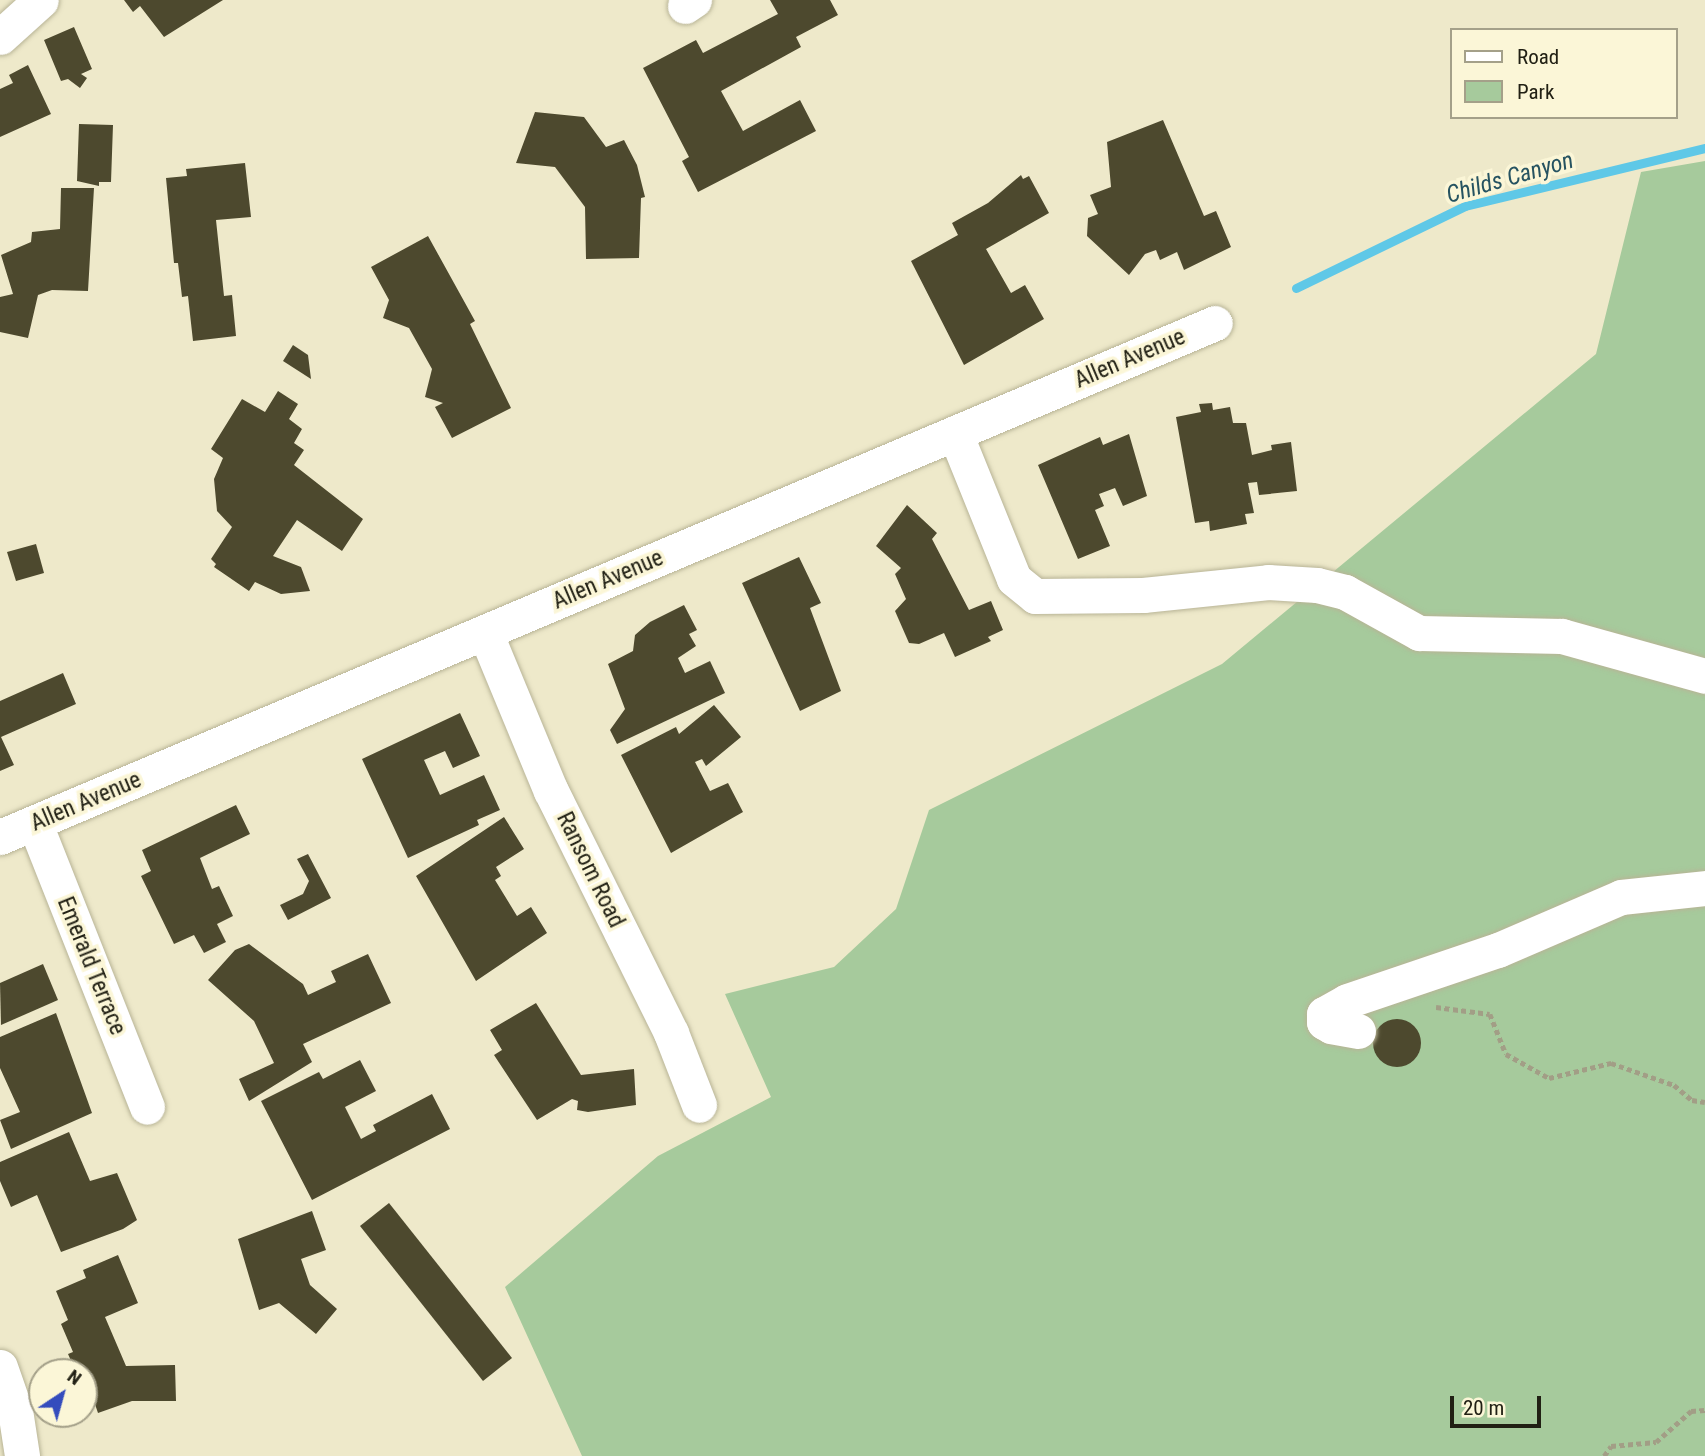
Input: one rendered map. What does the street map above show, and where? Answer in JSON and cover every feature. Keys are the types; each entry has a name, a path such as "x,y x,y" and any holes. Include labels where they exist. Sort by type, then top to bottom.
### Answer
{"street":[{"path":"0,37 41,0"},
{"name":"Allen Avenue","path":"0,837 1215,323"},
{"path":"955,433 1014,579 1035,596 1143,595 1268,582 1317,585 1345,592 1419,633 1562,636 1705,676"},
{"name":"Ransom Road","path":"485,632 551,791 671,1033 699,1105"},
{"name":"Emerald Terrace","path":"35,824 147,1107"},
{"path":"1358,1031 1331,1026 1324,1022 1324,1014 1346,1001 1498,950 1621,897 1705,888"},
{"path":"0,1367 15,1410 22,1456"}],"path":[{"path":"1429,1007 1490,1014 1506,1054 1549,1078 1611,1063 1674,1085 1692,1100 1705,1102"},
{"path":"1604,1456 1611,1446 1656,1442 1692,1411 1705,1410"}],"green space":[{"path":"1705,161 1705,1456 582,1456 505,1287 658,1156 771,1097 725,994 834,967 896,909 929,810 1222,664 1596,354 1641,172"}],"building":[{"path":"124,0 223,0 164,37 140,6 133,12"},
{"path":"770,0 830,0 838,15 796,37 801,47 721,91 743,131 800,100 816,131 698,192 682,161 689,157 643,68 696,40 703,53 778,14"},
{"path":"74,27 92,69 81,74 87,78 80,88 68,79 61,81 44,40"},
{"path":"28,65 51,114 0,137 0,89 13,83 9,75"},
{"path":"535,112 584,117 606,147 624,140 637,165 645,197 641,198 639,258 586,259 585,207 555,167 516,163"},
{"path":"1163,120 1204,216 1216,211 1231,247 1184,270 1177,252 1160,260 1156,250 1145,254 1129,275 1087,236 1088,218 1098,214 1090,195 1111,187 1107,142"},
{"path":"79,124 113,125 111,182 99,182 99,186 77,181"},
{"path":"245,163 251,217 216,220 224,296 232,295 236,336 193,341 188,296 182,297 178,263 174,263 166,178 187,176 186,169"},
{"path":"1021,175 1023,179 1029,176 1049,213 986,249 1011,293 1025,285 1044,319 964,365 911,261 958,235 952,223 988,203"},
{"path":"61,188 94,188 88,291 52,290 38,295 28,338 0,332 0,297 13,294 1,255 31,242 32,232 60,229"},
{"path":"428,236 475,321 470,324 511,408 452,438 435,407 443,403 425,397 432,369 409,328 383,318 389,300 371,267"},
{"path":"293,345 308,355 311,379 283,361"},
{"path":"278,391 298,404 289,419 302,429 294,443 304,450 294,465 363,519 342,551 297,520 273,556 301,567 310,591 281,594 255,582 249,591 214,567 216,564 211,559 232,527 217,511 214,479 223,458 211,449 242,399 265,412"},
{"path":"1212,403 1213,410 1230,407 1233,423 1246,423 1252,455 1272,450 1271,445 1291,442 1297,491 1259,495 1257,482 1248,483 1254,513 1245,514 1247,524 1210,531 1209,521 1195,523 1176,417 1201,412 1199,404"},
{"path":"1129,434 1147,496 1123,506 1115,488 1099,494 1104,506 1095,510 1110,546 1078,559 1038,465 1100,437 1103,445"},
{"path":"907,505 937,533 932,539 969,610 991,601 1003,630 988,637 991,641 955,657 944,633 919,644 909,643 895,611 906,599 895,574 901,568 876,546"},
{"path":"36,544 44,573 16,581 7,552"},
{"path":"799,557 821,603 810,608 841,691 800,711 742,583"},
{"path":"684,605 697,630 689,634 696,646 678,658 685,673 710,661 725,693 617,744 610,730 625,709 608,664 633,651 635,635 650,622"},
{"path":"63,673 76,704 1,737 14,765 0,771 0,701"},
{"path":"714,705 741,737 706,766 702,759 695,762 710,791 728,783 743,812 671,853 621,755 676,727 679,734"},
{"path":"460,713 480,756 453,768 445,751 424,760 440,795 484,775 500,810 477,820 479,825 408,858 362,759"},
{"path":"236,805 250,834 200,858 212,889 219,886 233,916 217,924 226,942 204,953 194,935 174,944 141,876 151,871 142,850"},
{"path":"504,817 524,849 496,867 501,876 495,880 517,916 531,907 547,933 476,981 416,876"},
{"path":"308,854 331,898 288,920 280,905 303,894 309,881 297,859"},
{"path":"249,944 303,984 308,995 336,982 331,971 368,954 391,1003 303,1044 312,1062 249,1101 239,1079 274,1063 254,1021 208,980 235,950"},
{"path":"43,964 58,1000 1,1025 0,983"},
{"path":"536,1003 581,1075 634,1069 636,1105 588,1112 577,1110 578,1101 572,1099 537,1120 494,1055 502,1050 490,1030"},
{"path":"56,1013 92,1113 11,1149 0,1120 20,1112 0,1068 0,1037"},
{"path":"1397,1019 1406,1020 1414,1026 1420,1034 1420,1052 1414,1060 1406,1066 1397,1067 1388,1066 1380,1060 1374,1052 1373,1043 1374,1034 1380,1026 1388,1020"},
{"path":"360,1060 376,1091 345,1107 361,1139 376,1131 373,1125 432,1094 450,1129 312,1200 261,1101 319,1072 323,1079"},
{"path":"69,1132 90,1181 117,1173 137,1220 123,1229 61,1252 37,1195 11,1207 0,1181 0,1162"},
{"path":"389,1203 512,1358 483,1381 360,1226"},
{"path":"312,1211 326,1250 301,1259 310,1285 337,1309 316,1334 279,1303 259,1310 238,1239"},
{"path":"118,1255 138,1303 105,1317 126,1366 175,1365 176,1401 132,1401 98,1413 98,1358 70,1358 68,1354 73,1352 61,1324 68,1320 56,1291 86,1278 83,1270"}],"waterway":[{"name":"Childs Canyon","path":"1296,288 1465,206 1705,148"}]}
